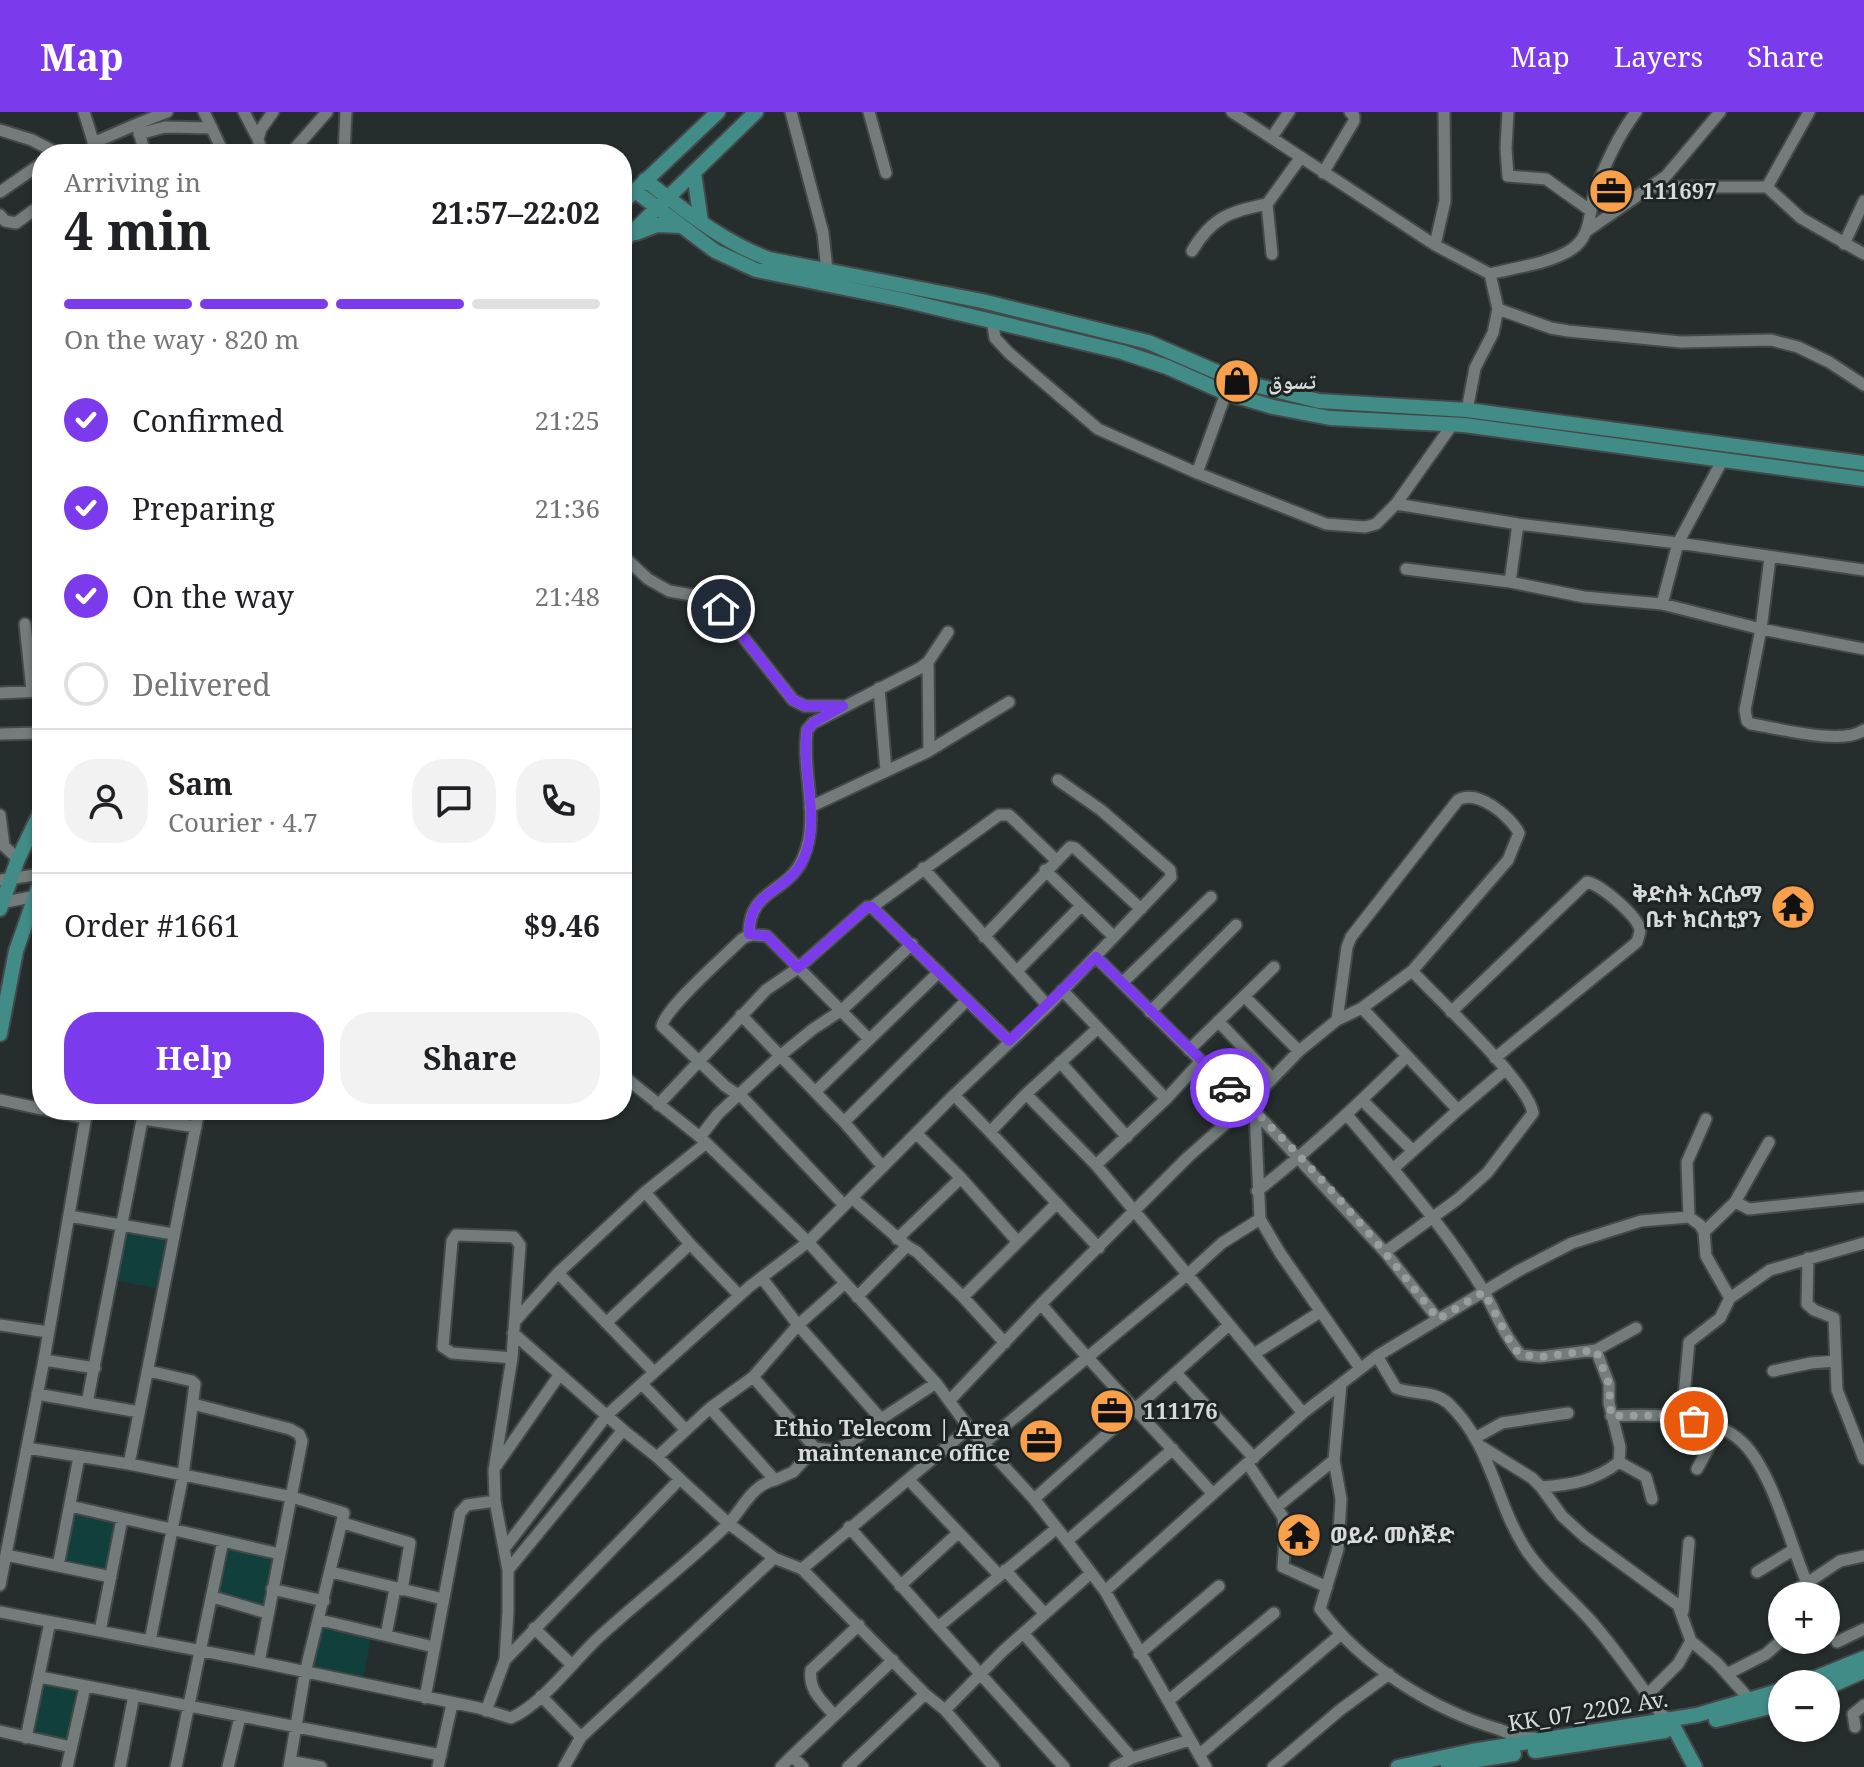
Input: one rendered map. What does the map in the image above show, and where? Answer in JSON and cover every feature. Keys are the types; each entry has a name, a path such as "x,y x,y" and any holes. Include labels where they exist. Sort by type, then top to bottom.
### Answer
{"main road":[{"path":"632,193 718,112"},
{"path":"632,233 756,112"},
{"path":"694,173 701,222"},
{"path":"640,185 663,204 683,227 715,251 756,270 982,301 1148,342 1238,381 1284,393 1359,405 1467,410 1864,463"},
{"path":"663,204 701,222 745,250 769,259 827,270 845,280 1134,355 1226,393 1273,407 1330,418 1452,425 1864,479"},
{"path":"632,237 657,225 683,227"},
{"path":"1,905 6,879 32,830"},
{"path":"0,1034 16,951 32,907"},
{"path":"1834,1670 1864,1658"},
{"path":"1840,1682 1864,1671"},
{"name":"KK_07_2202 Av.","path":"1398,1767 1472,1751 1666,1723 1768,1695"},
{"path":"1436,1767 1768,1706"},
{"path":"1666,1723 1686,1767"},
{"path":"1666,1723 1695,1767"}],"street":[{"path":"84,112 94,144"},
{"path":"104,144 167,112"},
{"path":"204,112 219,144"},
{"path":"244,112 259,144"},
{"path":"258,139 273,112"},
{"path":"299,144 327,112"},
{"path":"344,144 346,112"},
{"path":"791,112 823,233 827,270"},
{"path":"869,112 886,173"},
{"path":"1232,112 1435,245 1490,274 1569,251 1581,242 1588,230 1595,192 1615,143 1636,112"},
{"path":"1272,137 1289,112"},
{"path":"1323,173 1354,121 1350,112"},
{"path":"1435,245 1445,201 1444,112"},
{"path":"1508,112 1508,176 1546,179 1591,211"},
{"path":"1588,230 1674,167 1720,112"},
{"path":"1767,187 1809,112"},
{"path":"138,129 212,128"},
{"path":"138,129 142,144"},
{"path":"0,130 39,144"},
{"path":"1272,254 1267,204 1301,157"},
{"path":"0,192 32,170"},
{"path":"1650,187 1767,187 1794,213 1864,254"},
{"path":"1844,244 1864,201"},
{"path":"1192,251 1200,236 1223,216 1267,204"},
{"path":"0,215 5,221 16,223 32,211"},
{"path":"1467,410 1475,368 1493,333 1498,309 1490,274"},
{"path":"1498,309 1568,331 1681,342 1754,338 1786,343 1829,362 1864,385"},
{"path":"992,320 995,338 1009,353 1098,429 1197,473 1326,524 1344,527 1376,524 1396,504 1452,425"},
{"path":"1197,473 1226,393"},
{"path":"1662,604 1678,543 1722,461"},
{"path":"1396,504 1518,524 1864,570"},
{"path":"1510,582 1518,524"},
{"path":"1770,558 1761,629 1745,710 1747,721 1833,736 1859,734 1864,730"},
{"path":"632,564 648,579 669,591 703,597 721,609 793,700 805,706 843,706"},
{"path":"1406,569 1510,582 1576,596 1662,604 1761,629 1864,649"},
{"path":"25,624 32,662"},
{"path":"948,632 928,662 843,706 813,723 807,730 810,838 803,860 794,874 753,907 749,934 675,1004 662,1026 739,1095 848,1202 917,1252 1005,1343"},
{"path":"928,662 929,750"},
{"path":"879,688 886,771"},
{"path":"0,693 32,690"},
{"path":"810,807 929,750 1009,702"},
{"path":"0,734 32,733"},
{"path":"504,1549 607,1415 739,1295 808,1242 954,1095 1048,1006 1171,877 1170,870 1101,810 1058,780"},
{"path":"950,1400 1188,1157 1251,1108 1272,1078 1299,1051 1337,1020 1362,1008 1412,971 1508,860 1519,833 1511,820 1478,798 1463,796 1458,800 1351,937 1337,1020"},
{"path":"658,1105 766,990 798,968 867,907 872,907 923,868 1005,814 1056,860"},
{"path":"0,815 2,845 18,859"},
{"path":"984,937 1067,848 1075,848 1141,909"},
{"path":"923,868 1048,1006"},
{"path":"1045,870 1114,937"},
{"path":"6,879 32,877"},
{"path":"1451,1012 1587,882 1596,884 1635,918 1640,928 1637,942 1495,1058"},
{"path":"1,905 32,897"},
{"path":"1122,983 1211,897"},
{"path":"1017,971 1081,906"},
{"path":"872,907 1009,1041"},
{"path":"1150,1012 1236,925"},
{"path":"749,934 767,936 869,1039"},
{"path":"516,1320 558,1273 702,1140 718,1114 781,1055 842,1010 912,944"},
{"path":"1096,957 1299,1158 1385,1252 1438,1319"},
{"path":"1189,1050 1274,967"},
{"path":"1385,1252 1458,1199 1487,1173 1533,1116 1531,1105 1506,1069 1412,971"},
{"path":"815,1092 939,972"},
{"path":"1062,990 1166,1099"},
{"path":"1244,996 1299,1051"},
{"path":"844,1122 966,1001"},
{"path":"1362,1008 1458,1110"},
{"path":"741,1015 883,1167"},
{"path":"1218,1021 1272,1078"},
{"path":"990,1132 1026,1094 1098,1028"},
{"path":"1257,1191 1347,1115 1407,1056"},
{"path":"1096,1165 1201,1061"},
{"path":"1060,1062 1127,1137"},
{"path":"1393,1169 1506,1069"},
{"path":"632,1083 702,1140 808,1242 936,1383 969,1428 1034,1499 1105,1591 1206,1767"},
{"path":"1026,1094 1096,1165 1303,1413"},
{"path":"954,1095 1099,1248"},
{"path":"0,1100 32,1107"},
{"path":"1362,1100 1413,1151"},
{"path":"1251,1108 1260,1219 1360,1368"},
{"path":"1347,1115 1432,1216 1484,1292 1513,1347 1521,1355 1540,1357 1596,1350 1636,1328"},
{"path":"1689,1217 1687,1162 1706,1119"},
{"path":"0,1585 44,1360 85,1120"},
{"path":"87,1403 142,1120"},
{"path":"167,1120 196,1127"},
{"path":"129,1464 197,1120"},
{"path":"916,1133 1017,1241"},
{"path":"1704,1232 1735,1202 1769,1142"},
{"path":"857,1297 961,1178"},
{"path":"645,1192 739,1295"},
{"path":"1735,1202 1749,1209 1864,1197"},
{"path":"963,1297 1057,1203"},
{"path":"69,1216 173,1234"},
{"path":"1105,1591 1303,1413 1360,1368 1438,1319 1572,1243 1641,1221 1689,1217 1704,1232 1706,1256 1730,1298"},
{"path":"984,1443 1222,1243 1260,1219"},
{"path":"486,1711 505,1660 508,1570 495,1501 494,1470 512,1358 520,1245 517,1239 460,1234 454,1237 443,1347 452,1353 512,1358"},
{"path":"1674,1415 1684,1396 1689,1342 1720,1318 1730,1298 1750,1281 1770,1270 1864,1243"},
{"path":"606,1323 690,1244"},
{"path":"1808,1258 1807,1304 1834,1318 1837,1390 1864,1459"},
{"path":"558,1273 654,1372"},
{"path":"762,1278 798,1325 881,1419"},
{"path":"657,1457 710,1408 753,1377 798,1325 844,1284"},
{"path":"1041,1304 1086,1358 1213,1494"},
{"path":"1254,1354 1320,1312"},
{"path":"0,1325 48,1332"},
{"path":"1034,1499 1229,1325"},
{"path":"513,1333 657,1457 728,1523 774,1558 802,1569 925,1694 945,1710 994,1767"},
{"path":"1541,1487 1585,1481 1604,1474 1619,1462 1620,1447 1611,1416 1609,1384 1596,1350"},
{"path":"1377,1356 1396,1388 1440,1398 1479,1442 1541,1487 1562,1516 1585,1537 1678,1605 1691,1641 1751,1701"},
{"path":"44,1360 95,1368"},
{"path":"1773,1371 1835,1361"},
{"path":"149,1371 195,1384 183,1475 150,1641"},
{"path":"1176,1373 1251,1461 1278,1506 1284,1529 1283,1567 1327,1587"},
{"path":"494,1470 560,1374"},
{"path":"753,1377 815,1448 831,1450 849,1444 936,1383"},
{"path":"642,1384 686,1430"},
{"path":"1341,1384 1334,1460 1341,1499 1338,1549 1320,1609 1340,1635 1389,1674 1451,1711 1528,1739 1590,1732"},
{"path":"37,1394 139,1412"},
{"path":"193,1404 290,1429 299,1434 302,1441 259,1662"},
{"path":"710,1408 775,1480"},
{"path":"1479,1442 1502,1423 1568,1413"},
{"path":"1611,1416 1674,1415 1730,1433 1744,1443 1758,1461 1807,1582"},
{"path":"802,1569 969,1428"},
{"path":"1697,1469 1719,1429"},
{"path":"508,1570 623,1430"},
{"path":"1479,1442 1503,1508 1525,1548 1540,1569 1616,1650 1666,1723"},
{"path":"27,1448 129,1464 292,1497 344,1513 305,1673 290,1764 321,1767"},
{"path":"0,1612 259,1662 511,1718 541,1696 649,1591 728,1523 752,1493 765,1482 793,1472 815,1448"},
{"path":"1067,1541 1173,1449"},
{"path":"58,1566 79,1457"},
{"path":"1278,1506 1334,1460"},
{"path":"1619,1462 1646,1477 1652,1499"},
{"path":"505,1660 680,1479"},
{"path":"909,1480 958,1533 1045,1614"},
{"path":"425,1698 460,1513 467,1505 495,1501"},
{"path":"70,1506 280,1554"},
{"path":"100,1631 122,1519"},
{"path":"343,1523 410,1543 386,1635"},
{"path":"849,1527 1064,1767"},
{"path":"938,1627 1057,1528"},
{"path":"900,1586 958,1533"},
{"path":"176,1767 223,1541"},
{"path":"1683,1612 1689,1542"},
{"path":"1757,1572 1793,1550"},
{"path":"6,1555 111,1577"},
{"path":"1808,1582 1840,1561 1864,1556"},
{"path":"564,1767 581,1737 774,1558"},
{"path":"331,1572 443,1599"},
{"path":"945,1710 1023,1633 1091,1573"},
{"path":"1139,1654 1219,1586"},
{"path":"272,1589 324,1601"},
{"path":"213,1597 267,1613"},
{"path":"1168,1701 1274,1613"},
{"path":"320,1620 434,1647"},
{"path":"26,1738 50,1622"},
{"path":"834,1715 813,1690 811,1670 859,1625"},
{"path":"534,1628 572,1665"},
{"path":"1840,1641 1864,1629"},
{"path":"1023,1633 1132,1758"},
{"path":"1199,1755 1340,1635"},
{"path":"1647,1695 1678,1664 1691,1641"},
{"path":"1727,1674 1768,1652"},
{"path":"781,1767 893,1660"},
{"path":"1273,1767 1340,1710 1389,1674"},
{"path":"40,1677 297,1727 440,1761 452,1704"},
{"path":"67,1767 85,1687"},
{"path":"848,1767 925,1694"},
{"path":"120,1767 134,1695"},
{"path":"541,1696 581,1737"},
{"path":"1855,1727 1853,1714 1864,1705"},
{"path":"228,1767 240,1717"},
{"path":"0,1731 71,1747"},
{"path":"1115,1767 1132,1758 1190,1740"},
{"path":"792,1756 803,1767"}],"green space":[{"path":"121,1224 173,1234 163,1289 111,1280"},
{"path":"70,1506 122,1519 111,1577 58,1566"},
{"path":"223,1541 280,1554 267,1613 213,1597"},
{"path":"320,1620 372,1632 362,1685 305,1673"},
{"path":"40,1677 85,1687 71,1747 26,1738"}],"way so far":[{"path":"1230,1088 1385,1252 1438,1319 1484,1292 1513,1347 1521,1355 1527,1358 1596,1350 1609,1384 1611,1416 1674,1415 1694,1421"}],"place":[{"name":"111697","path":"1611,191"},
{"name":"تسوق","path":"1237,381"},
{"name":"ቅድስት አርሴማ ቤተ ክርስቲያን","path":"1793,907"},
{"name":"111176","path":"1112,1411"},
{"name":"Ethio Telecom | Area maintenance office","path":"1041,1441"},
{"name":"ወይራ መስጅድ","path":"1299,1535"}],"route":[{"path":"721,609 793,700 805,706 843,706 813,723 807,730 810,838 803,860 794,874 753,907 749,934 767,936 798,968 867,907 872,907 1009,1041 1096,957 1230,1088"}]}
